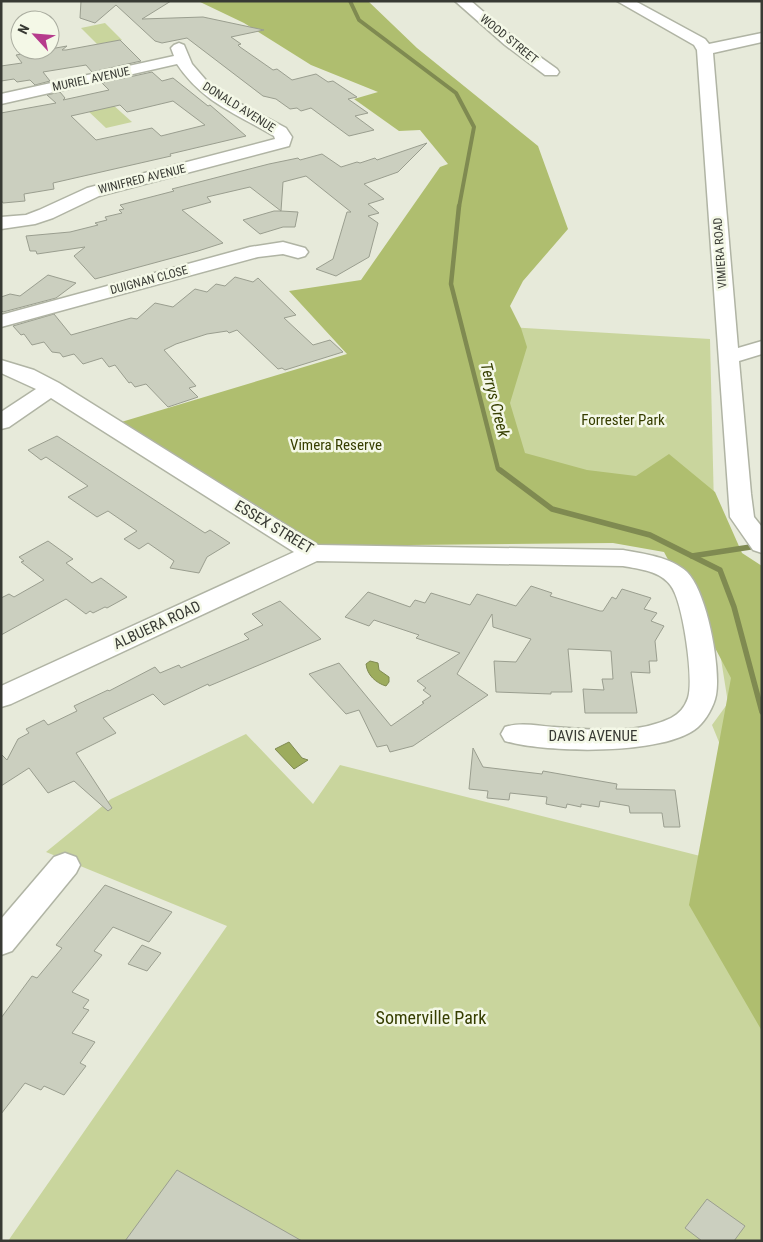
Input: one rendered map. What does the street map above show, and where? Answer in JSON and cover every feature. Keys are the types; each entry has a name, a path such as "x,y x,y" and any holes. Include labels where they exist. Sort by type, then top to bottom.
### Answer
{"street":[{"name":"WOOD STREET","path":"465,3 486,1"},
{"path":"624,1 700,42 705,50 762,37"},
{"name":"WOOD STREET","path":"465,3 510,42 551,72"},
{"name":"VIMIERA ROAD","path":"705,50 742,517 758,541"},
{"name":"MURIEL AVENUE","path":"1,99 180,53"},
{"name":"DONALD AVENUE","path":"180,53 202,85 280,132 284,140"},
{"name":"WINIFRED AVENUE","path":"1,223 28,220 46,214 93,192 271,147 284,140"},
{"name":"DUIGNAN CLOSE","path":"1,321 257,251 283,248 298,252"},
{"path":"728,358 762,347"},
{"name":"ESSEX STREET","path":"1,366 26,375 51,388 313,553 623,558 650,564 672,573"},
{"path":"1,422 51,388"},
{"name":"ALBUERA ROAD","path":"1,697 313,553"},
{"name":"DAVIS AVENUE","path":"515,734 579,738 636,738 667,731 684,723 697,709 703,690 696,619 688,592 682,581 672,573"},
{"path":"1,942 65,865"}],"green space":[{"name":"Vimera Reserve","path":"198,1 368,1 417,48 538,146 568,229 523,281 510,306 521,328 527,347 510,403 525,453 587,470 636,476 669,454 715,492 742,553 762,566 762,1031 689,905 731,678 664,552 613,543 310,546 118,423 347,354 289,291 361,280 440,167 448,164 420,130 399,131 354,99 378,92 311,65 244,23"},
{"path":"105,23 122,40 97,44 81,28"},
{"path":"112,104 132,122 106,128 86,109"},
{"name":"Forrester Park","path":"442,323 710,339 714,507 590,499 435,395"},
{"name":"Somerville Park","path":"762,591 762,1241 8,1241 227,926 46,852 111,799 246,734 313,804 340,765 728,863 730,769 712,725 728,703 711,596"}],"shaded area":[{"path":"370,661 378,663 379,670 389,677 389,682 386,686 376,681 370,675 366,664"},
{"path":"289,742 302,758 308,760 294,769 275,749"}],"building":[{"path":"81,1 171,1 142,19 203,17 264,30 231,37 241,44 238,45 240,47 273,70 277,69 292,80 316,74 328,82 333,81 357,97 348,99 368,113 355,116 374,130 349,136 311,108 301,111 297,108 290,109 276,99 263,96 187,38 162,43 155,41 116,5 95,23 80,18"},
{"path":"120,40 141,61 92,72 86,65 43,72 50,81 35,85 30,80 17,82 14,79 1,81 1,66 22,63 20,60 60,60 60,47 67,46 62,50"},
{"path":"152,72 162,81 173,78 208,106 210,105 246,136 170,154 171,156 53,183 54,189 24,194 25,201 3,203 1,200 1,113 56,103 47,95 60,92 65,98 63,100 109,90 102,83","holes":["173,101 205,125 161,136 152,128 96,140 71,116 120,105 127,112"]},
{"path":"427,143 398,172 364,184 384,199 368,204 379,213 368,216 378,223 369,257 336,276 316,269 333,259 347,212 351,212 306,176 283,182 281,211 250,187 207,197 211,202 182,210 223,243 95,279 74,256 85,247 37,254 36,251 30,251 26,236 70,232 98,225 95,223 107,220 105,217 122,213 119,210 124,209 120,205 174,191 172,189 269,164 298,158 300,160 322,154 341,167 375,158 377,160"},
{"path":"274,211 298,212 295,227 283,227 260,234 243,220"},
{"path":"48,275 76,283 56,298 3,312 1,310 1,297 10,294 20,296"},
{"path":"235,277 253,282 258,278 296,315 284,318 313,345 330,340 343,352 285,370 282,368 278,369 237,330 229,333 227,331 207,334 164,350 196,386 189,388 198,397 168,407 146,384 135,387 131,382 129,383 115,365 109,367 102,358 83,364 74,354 63,357 60,353 52,352 44,342 32,345 24,334 21,335 13,326 54,314 71,335 131,318 137,319 155,303 173,307 195,289 207,292 216,284 225,286"},
{"path":"57,436 205,533 210,530 230,543 207,557 199,573 170,568 174,561 148,543 139,549 124,539 137,531 108,511 97,517 68,497 88,486 46,457 41,460 28,450"},
{"path":"48,541 73,559 66,563 92,583 101,578 127,597 107,608 105,607 93,613 90,611 86,614 66,599 1,635 1,598 9,594 14,597 44,580 21,562 24,561 19,557"},
{"path":"531,586 552,593 550,596 600,611 603,611 612,597 616,599 622,589 651,598 644,609 657,613 651,621 664,626 655,641 657,661 649,661 650,673 631,672 637,713 585,713 583,689 604,690 602,679 613,679 611,651 568,649 572,692 551,692 551,694 496,692 494,661 516,662 531,639 493,627 492,614 457,674 488,695 413,746 390,752 387,745 377,747 359,710 346,714 309,674 339,663 391,726 431,696 423,690 426,688 417,681 460,653 416,638 419,635 374,620 369,626 345,617 368,592 410,607 415,600 425,603 431,593 470,605 477,594 516,606"},
{"path":"280,601 321,639 209,686 208,684 164,705 153,694 103,718 116,733 76,753 112,808 108,811 74,781 48,793 29,768 1,786 1,754 7,760 18,739 29,733 26,729 44,720 48,725 77,711 74,706 109,691 155,667 160,673 179,665 181,668 249,639 244,634 263,625 252,614"},
{"path":"473,748 483,767 542,774 543,771 617,784 616,789 675,790 680,827 664,827 662,813 630,813 629,806 600,801 599,807 581,804 581,807 567,804 566,808 546,804 547,797 510,793 509,800 487,798 488,791 469,789"},
{"path":"105,885 172,912 149,942 113,927 94,951 102,955 72,992 89,1000 83,1008 89,1010 72,1033 95,1042 80,1063 86,1066 64,1095 44,1086 41,1090 25,1083 1,1114 1,1018 32,976 37,978 62,948 56,945"},
{"path":"142,945 161,953 147,971 128,964"},
{"path":"177,1170 302,1241 125,1241"},
{"path":"707,1199 745,1226 734,1241 702,1241 685,1228"}],"waterway":[{"name":"Terrys Creek","path":"350,1 359,20 456,93 474,127 459,207"},
{"name":"Terrys Creek","path":"459,206 451,284 498,469 502,472"},
{"name":"Terrys Creek","path":"500,470 552,509 650,535 692,556"},
{"path":"692,556 757,546"},
{"name":"Terrys Creek","path":"692,556 720,570 734,607 762,712"}]}
